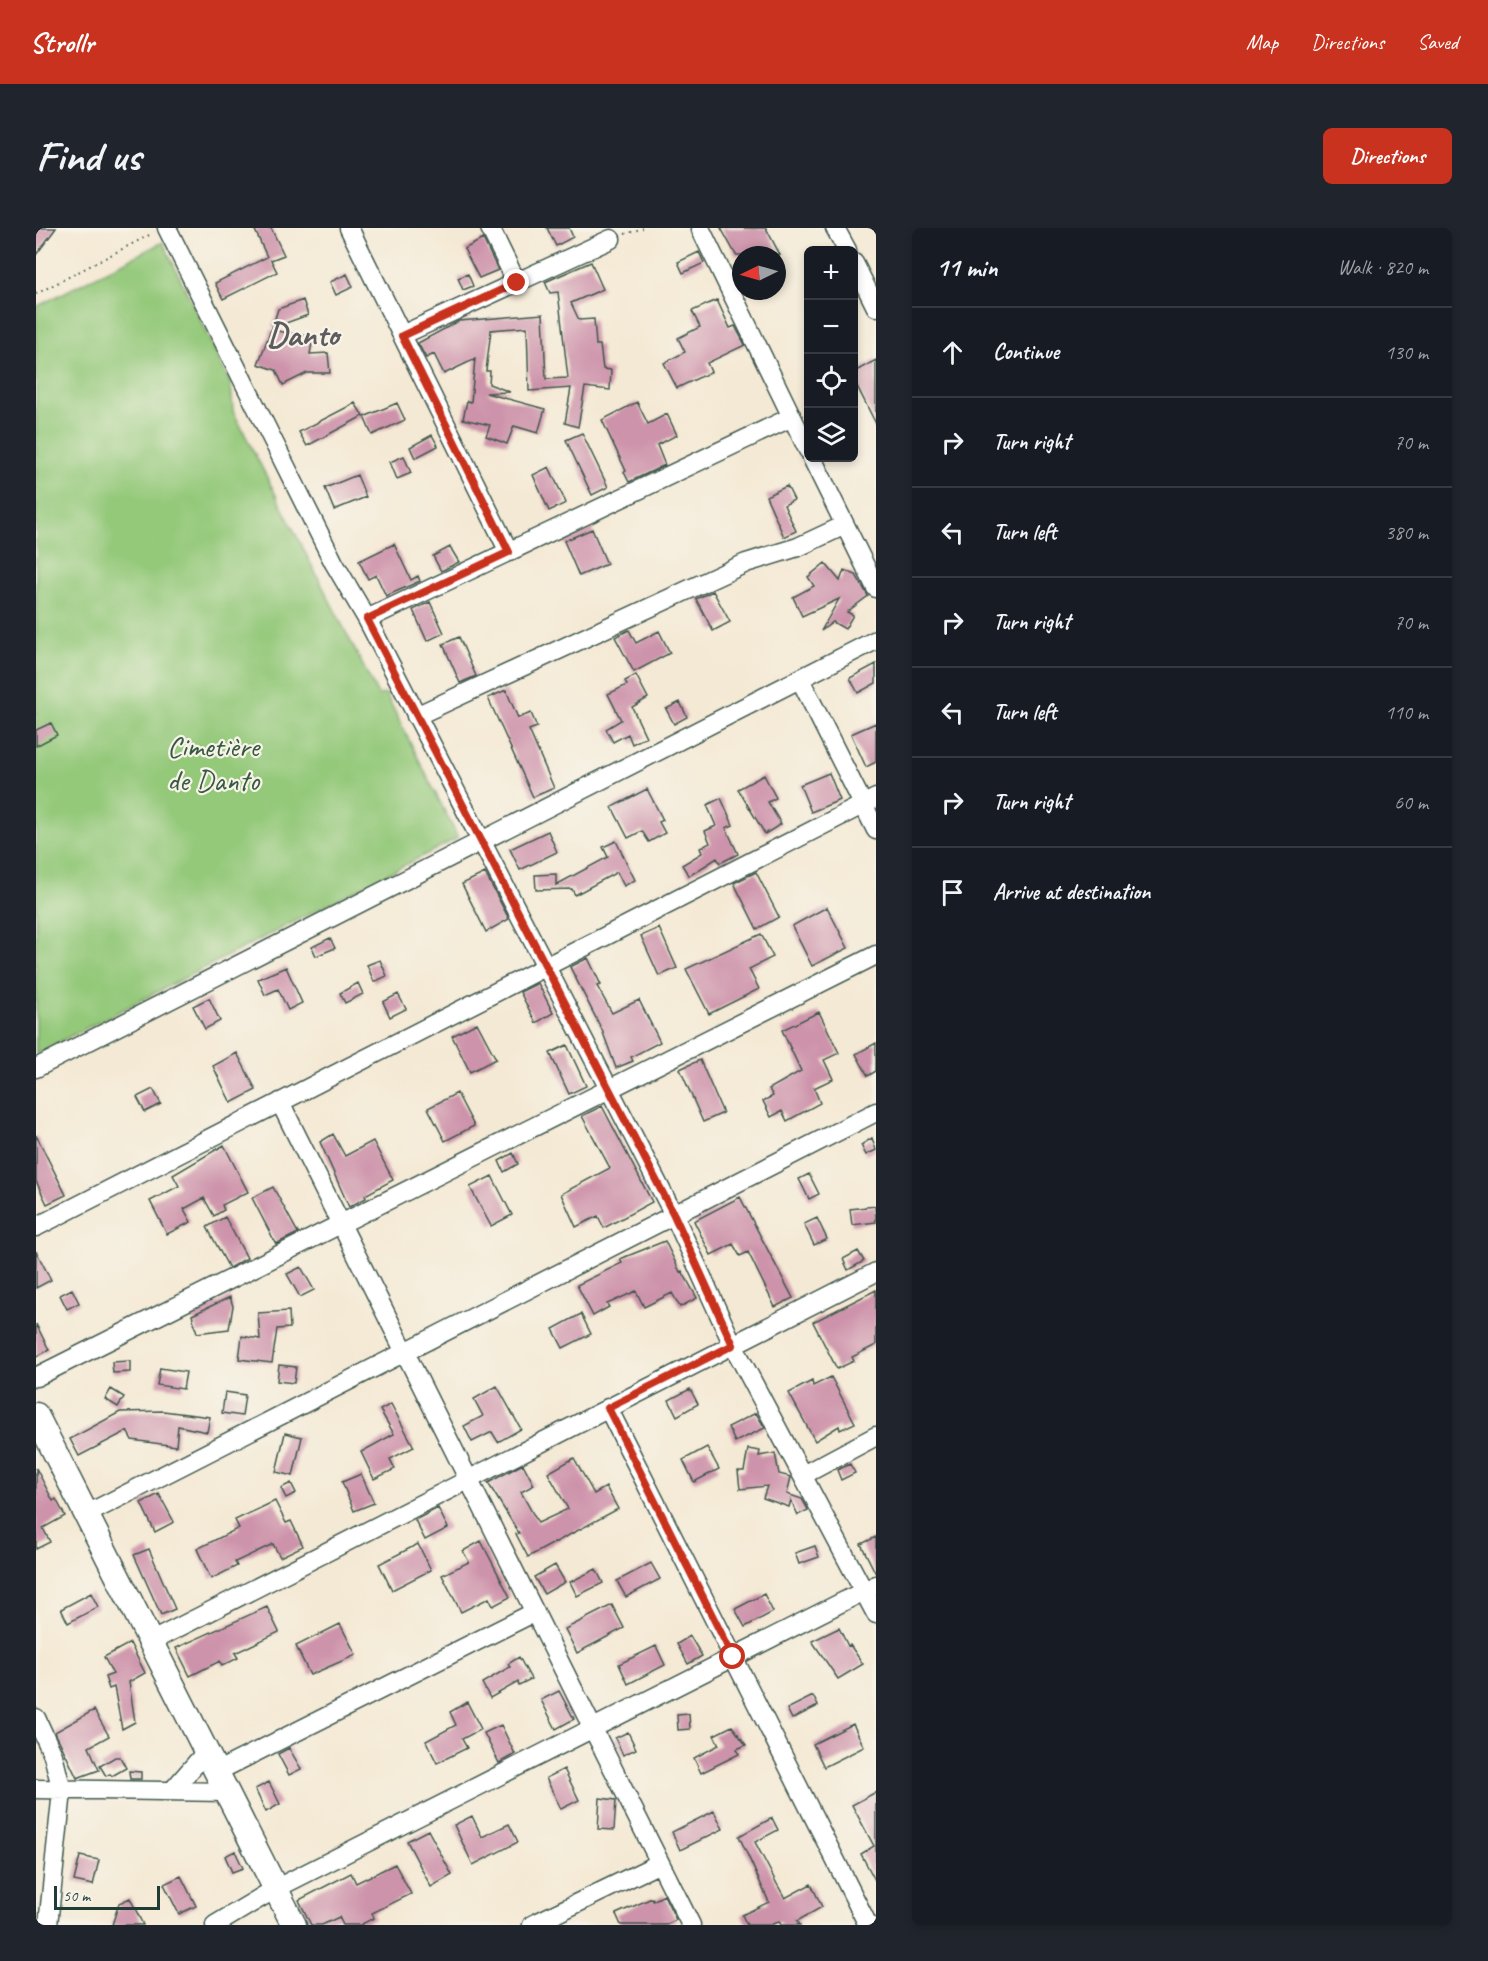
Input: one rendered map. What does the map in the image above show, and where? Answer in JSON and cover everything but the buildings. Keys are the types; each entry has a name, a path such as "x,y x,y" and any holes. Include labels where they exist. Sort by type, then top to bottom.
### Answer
{"street":[{"path":"349,228 509,552"},
{"path":"490,228 517,283"},
{"path":"836,228 845,246"},
{"path":"700,230 804,442"},
{"path":"160,231 334,563 367,619 674,1215 733,1345 803,1475 870,1588 876,1614"},
{"path":"402,336 611,239"},
{"path":"858,271 876,307"},
{"path":"367,619 792,417"},
{"path":"814,462 876,588"},
{"path":"416,716 746,563 798,547 845,525"},
{"path":"36,1068 876,640"},
{"path":"800,680 869,801 876,830"},
{"path":"36,1227 869,801"},
{"path":"36,1377 876,955"},
{"path":"280,1102 692,1925"},
{"path":"87,1514 876,1112"},
{"path":"150,1642 876,1272"},
{"path":"608,1408 868,1925"},
{"path":"36,1415 294,1925"},
{"path":"803,1475 876,1436"},
{"path":"215,1925 275,1889 870,1588"},
{"path":"36,1789 62,1791 173,1790 216,1772 535,1612"},
{"path":"36,1718 52,1755 62,1791 48,1925"},
{"path":"173,1790 216,1772"},
{"path":"532,1925 660,1863"}],"path":[{"path":"36,294 160,231"}],"green space":[{"name":"Cimetière de Danto","path":"163,242 231,385 233,411 378,695 386,694 458,838 36,1054 36,307"}],"district":[{"name":"Danto","path":"303,333"}],"route":[{"path":"517,283 402,336 509,552 367,619 674,1215 733,1345 608,1408 733,1657"}]}
